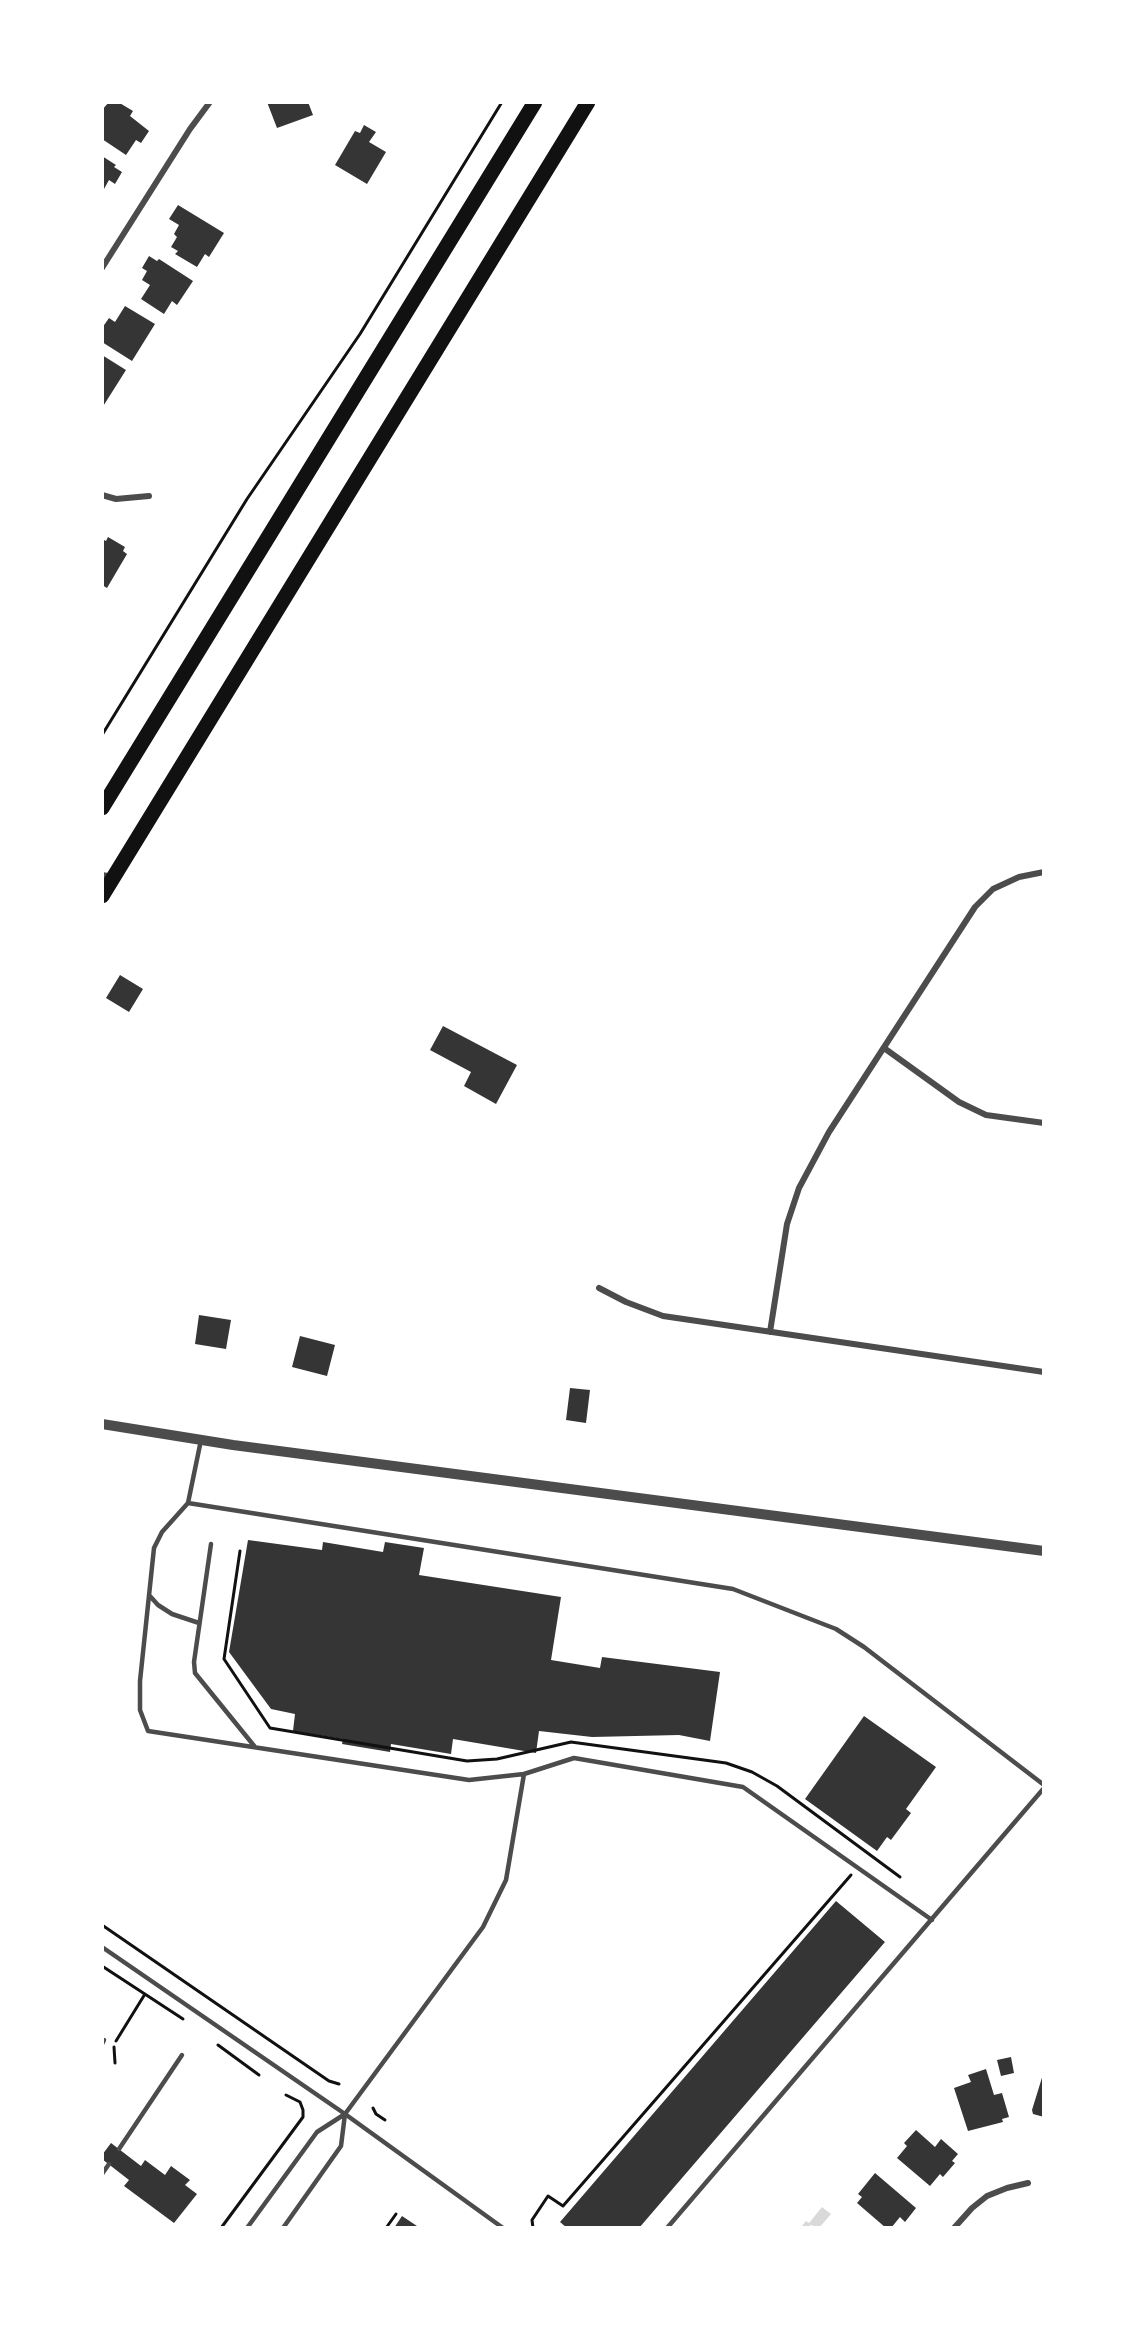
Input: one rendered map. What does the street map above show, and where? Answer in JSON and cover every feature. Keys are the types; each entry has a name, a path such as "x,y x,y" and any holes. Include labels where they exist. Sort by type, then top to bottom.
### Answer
{"highway":[{"path":"102,808 535,102"},
{"path":"102,896 108,876 588,102"}],"street":[{"path":"102,268 190,129 210,102"},
{"path":"102,495 116,499 149,496"},
{"path":"770,1332 788,1224 799,1188 829,1132 975,907 993,889 1019,877 1044,872"},
{"path":"884,1048 960,1102 986,1114 1044,1122"},
{"path":"599,1288 626,1302 663,1316 1044,1372"},
{"path":"102,1424 201,1440 1044,1551"},
{"path":"954,2228 972,2208 987,2196 1028,2183"}],"lane":[{"path":"201,1440 188,1503 162,1532 154,1548 140,1681 140,1710 148,1731 470,1780 524,1774 574,1758 743,1787 932,1920"},
{"path":"188,1503 733,1589 836,1629 864,1647 1044,1787 667,2228"},
{"path":"211,1544 194,1662 195,1673 255,1747"},
{"path":"149,1595 158,1605 172,1614 199,1623"},
{"path":"247,2228 317,2132 345,2114 483,1927 499,1896 510,1863 524,1774"},
{"path":"102,1947 345,2114 503,2228"},
{"path":"119,2149 182,2055"},
{"path":"284,2228 341,2146 345,2114"},
{"path":"102,2174 109,2164"}],"path":[{"path":"102,735 247,499 360,334 501,102"},
{"path":"240,1551 224,1659 270,1728 467,1761 497,1759 571,1742 726,1763 752,1772 777,1786 900,1877"},
{"path":"533,2228 532,2220 548,2196 562,2206 870,1853"},
{"path":"102,1925 329,2081 339,2084"},
{"path":"102,1966 183,2019"},
{"path":"115,2063 116,2040 146,1995"},
{"path":"218,2045 259,2074"},
{"path":"220,2228 303,2117 300,2102 286,2095"},
{"path":"373,2108 376,2114 385,2120"},
{"path":"386,2228 396,2214"}],"shaded area":[{"path":"822,2207 831,2214 819,2228 811,2225 805,2228 802,2226 806,2221 809,2223"}],"building":[{"path":"109,102 118,102 133,111 130,116 149,131 141,143 136,140 126,155 102,139 102,110"},
{"path":"267,102 308,102 313,115 277,128"},
{"path":"364,125 376,132 369,142 386,152 367,184 335,165 355,131 360,133"},
{"path":"102,156 122,172 115,184 109,180 104,189"},
{"path":"178,205 224,233 209,257 205,254 197,267 175,254 178,251 171,247 177,237 174,234 179,225 169,219"},
{"path":"149,256 157,261 159,259 193,281 177,305 172,301 164,314 141,299 150,285 142,280 147,271 142,268"},
{"path":"125,306 155,324 132,361 102,342 102,328 109,318 115,322"},
{"path":"102,355 126,370 102,408"},
{"path":"108,537 125,547 123,551 127,554 107,588 102,585 102,539 106,541"},
{"path":"120,975 143,989 129,1012 106,998"},
{"path":"443,1026 517,1065 496,1104 464,1086 471,1072 430,1050"},
{"path":"199,1315 231,1320 226,1349 195,1344"},
{"path":"300,1336 335,1345 327,1376 292,1367"},
{"path":"570,1388 590,1390 586,1423 566,1420"},
{"path":"248,1540 322,1550 323,1542 383,1552 385,1542 424,1548 419,1575 561,1597 551,1660 600,1668 602,1657 720,1672 710,1741 679,1735 592,1737 539,1731 536,1753 453,1739 451,1754 391,1744 390,1752 342,1744 343,1739 293,1731 295,1714 271,1709 229,1652"},
{"path":"864,1716 936,1767 906,1809 911,1813 891,1840 887,1837 877,1851 805,1799"},
{"path":"836,1901 885,1942 639,2228 567,2228 560,2222"},
{"path":"1011,2057 1014,2073 1001,2076 997,2060"},
{"path":"986,2069 994,2095 1002,2093 1009,2117 1002,2119 1003,2122 968,2131 954,2088 971,2082 968,2075"},
{"path":"1044,2071 1044,2117 1033,2114 1032,2110"},
{"path":"916,2130 935,2147 941,2139 958,2154 952,2161 955,2163 943,2177 940,2174 930,2186 897,2158 907,2146 904,2143"},
{"path":"111,2143 141,2166 145,2160 165,2175 171,2166 190,2180 185,2185 197,2194 174,2223 124,2186 129,2180 102,2159 102,2155"},
{"path":"875,2173 916,2208 905,2222 900,2217 891,2228 886,2228 857,2203 862,2197 858,2194"},
{"path":"402,2216 420,2228 394,2228"}]}
